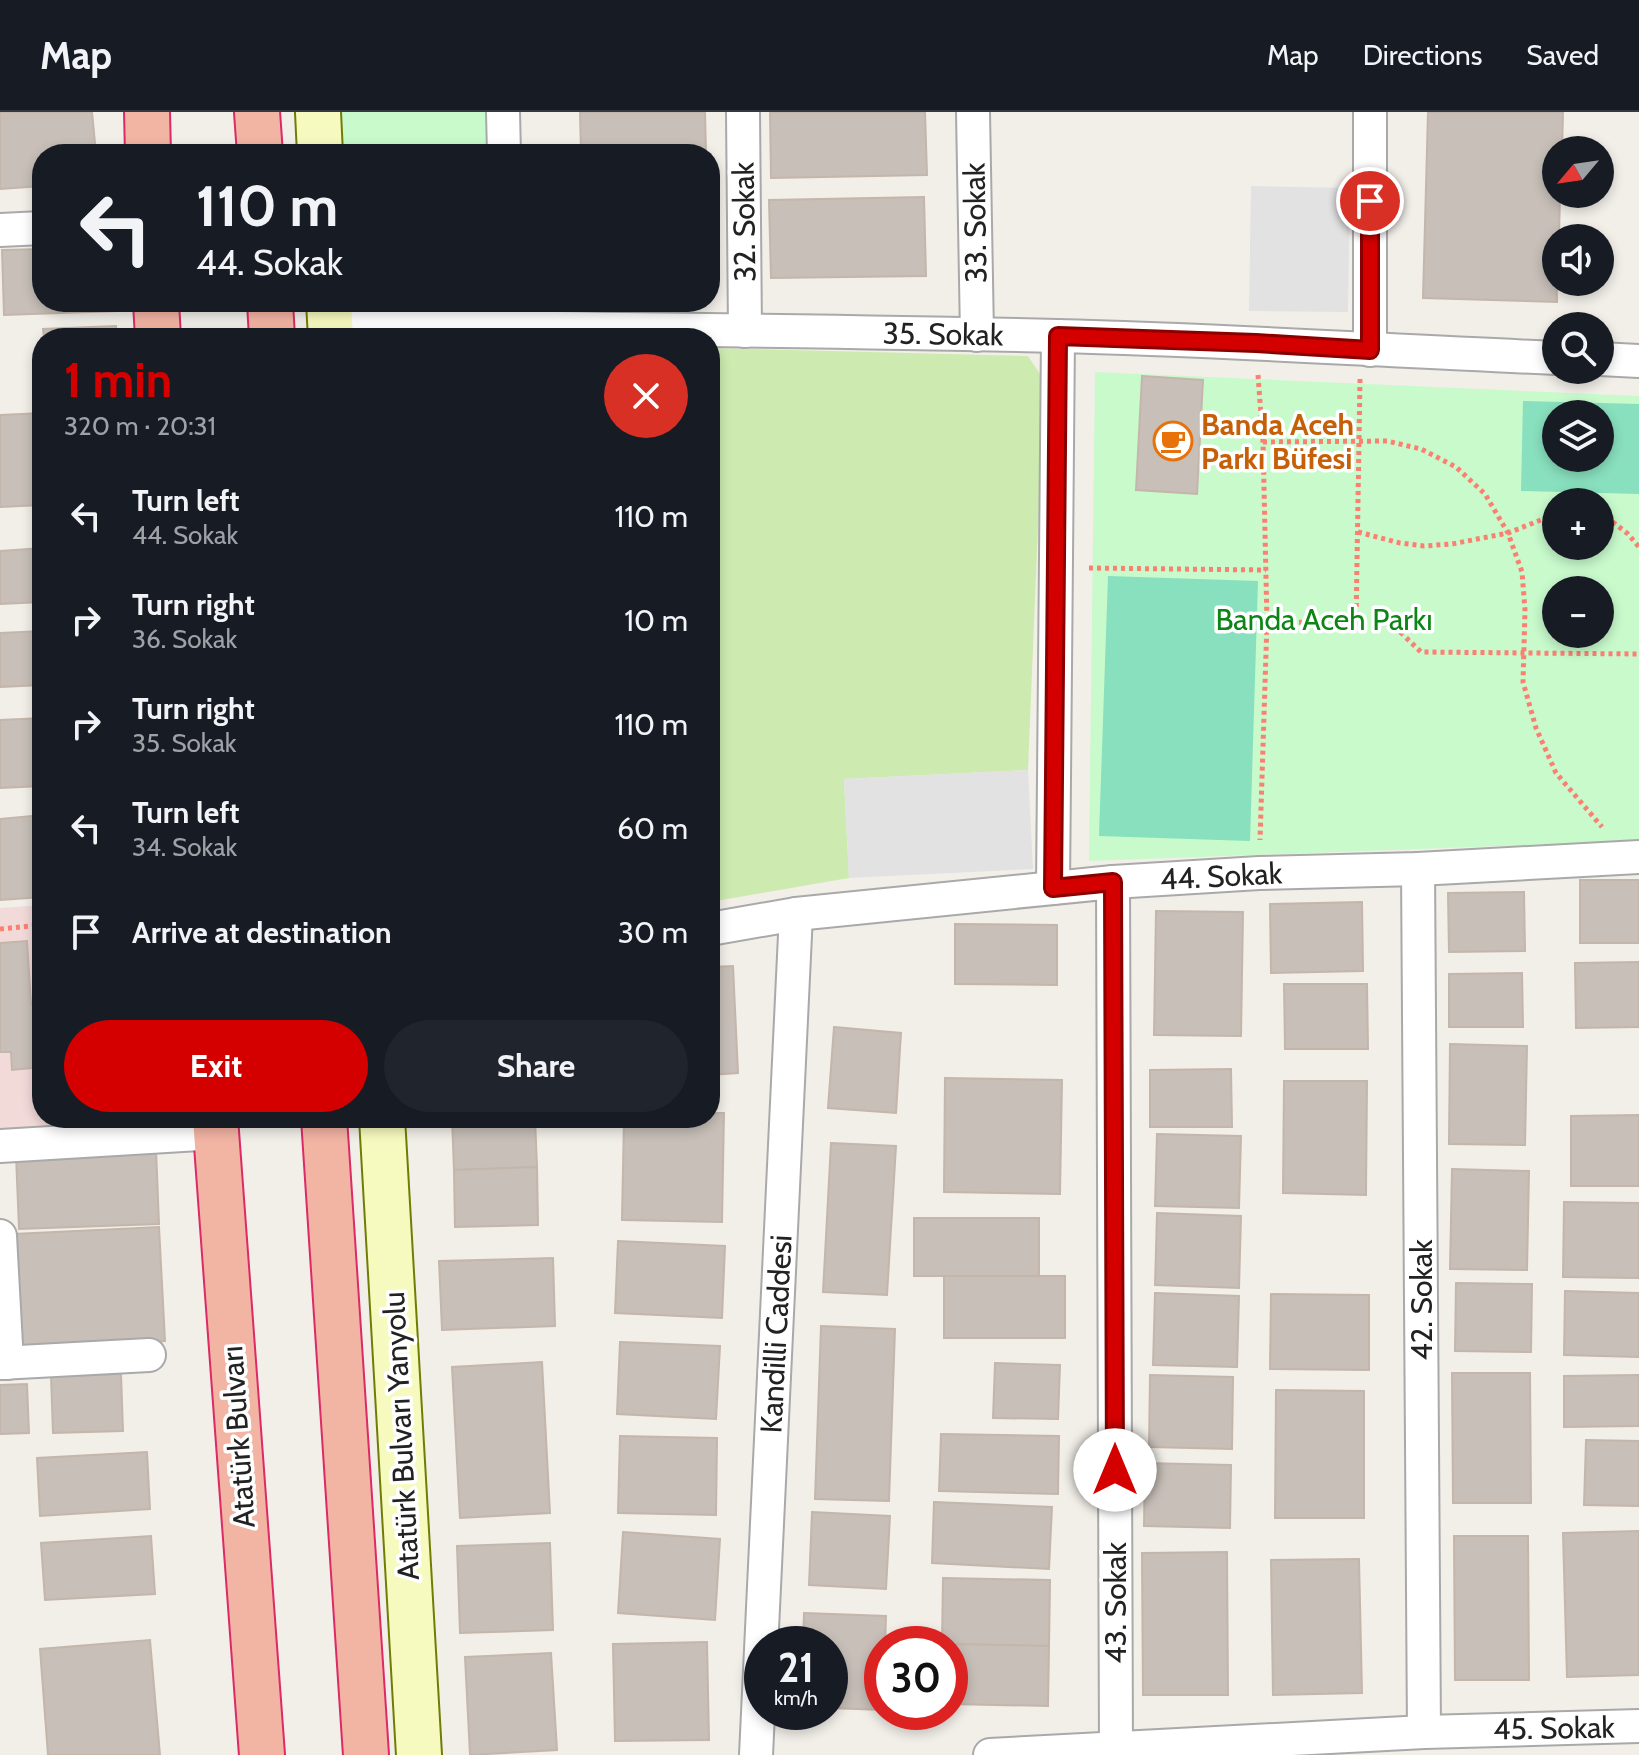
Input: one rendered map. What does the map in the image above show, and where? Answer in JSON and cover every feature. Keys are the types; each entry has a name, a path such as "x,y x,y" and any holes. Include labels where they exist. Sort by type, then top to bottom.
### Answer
{"highway":[{"path":"147,112 148,144"},
{"path":"257,112 259,144"},
{"name":"Atatürk Bulvarı","path":"215,1128 262,1755"},
{"path":"325,1128 366,1755"}],"main road":[{"path":"318,112 320,144"},
{"name":"Atatürk Bulvarı Yanyolu","path":"383,1128 419,1755"}],"street":[{"path":"503,112 504,144"},
{"name":"32. Sokak","path":"743,112 745,331"},
{"name":"33. Sokak","path":"973,112 977,335"},
{"path":"1365,350 1370,112"},
{"path":"0,230 32,228"},
{"name":"35. Sokak","path":"330,322 508,315 701,328"},
{"name":"35. Sokak","path":"720,329 1058,336 1542,357"},
{"path":"1053,888 1058,336"},
{"path":"1614,360 1639,361"},
{"name":"44. Sokak","path":"720,927 796,914 1113,882 1635,857"},
{"name":"42. Sokak","path":"1411,1740 1418,869"},
{"name":"43. Sokak","path":"1113,882 1116,1748"},
{"name":"Kandilli Caddesi","path":"756,1755 796,914"},
{"path":"0,1146 194,1128"},
{"path":"0,1236 4,1363 149,1355"},
{"name":"45. Sokak","path":"994,1755 1116,1748 1204,1749 1411,1740 1639,1726"}],"path":[{"path":"1256,343 1263,442 1267,622 1259,873"},
{"path":"1356,623 1359,442 1365,350"},
{"path":"1263,442 1387,441 1421,449 1456,467 1485,494 1508,533 1522,572 1525,610 1523,682 1536,728 1556,773 1591,815 1635,857"},
{"path":"1358,532 1424,546 1484,539 1542,520"},
{"path":"1614,523 1639,547"},
{"path":"1056,567 1266,570"},
{"path":"1267,622 1383,623 1397,629 1421,652 1639,654"},
{"path":"0,929 32,926"}],"shaded area":[{"path":"1251,186 1350,188 1348,312 1249,311"},
{"path":"1028,770 1033,869 849,878 844,779"},
{"path":"32,906 32,1128 89,1128 0,1136 0,908"}],"green space":[{"path":"342,112 488,112 489,144 344,144"},
{"path":"720,348 1028,356 1044,380 1028,770 844,779 849,878 720,900"},
{"name":"Banda Aceh Parkı","path":"1095,372 1639,396 1639,841 1089,861"},
{"path":"1523,401 1542,401 1542,472 1614,472 1614,403 1639,404 1639,494 1614,493 1614,488 1542,488 1542,492 1521,491"},
{"path":"1108,576 1258,581 1250,841 1099,836"}],"building":[{"path":"0,112 92,112 95,144 32,144 32,187 0,189"},
{"path":"580,112 705,112 706,144 581,144"},
{"path":"770,112 925,112 927,175 771,178"},
{"path":"1428,112 1563,112 1562,136 1542,136 1542,208 1560,208 1559,224 1542,224 1542,296 1557,296 1557,302 1423,298"},
{"path":"924,197 926,276 771,278 769,200"},
{"path":"32,249 32,312 90,312 4,315 2,250"},
{"path":"116,326 116,328 67,328"},
{"path":"1142,376 1203,380 1197,494 1136,490"},
{"path":"32,413 32,505 0,507 0,415"},
{"path":"32,549 32,602 0,604 0,551"},
{"path":"32,631 32,685 0,687 0,633"},
{"path":"32,718 32,786 0,788 0,720"},
{"path":"32,816 32,898 0,900 0,819"},
{"path":"1580,880 1639,880 1639,943 1580,943"},
{"path":"1524,892 1525,951 1449,952 1448,893"},
{"path":"1362,902 1363,971 1271,973 1270,904"},
{"path":"1156,911 1243,912 1241,1036 1154,1035"},
{"path":"955,924 1057,925 1057,985 955,984"},
{"path":"27,941 32,1004 32,1068 12,1070 11,1052 0,1052 0,943"},
{"path":"1639,962 1639,1027 1576,1028 1575,963"},
{"path":"733,966 738,1073 720,1074 720,967"},
{"path":"1522,973 1523,1027 1449,1027 1449,974"},
{"path":"1284,984 1367,984 1368,1049 1285,1049"},
{"path":"834,1027 901,1033 896,1113 828,1108"},
{"path":"1450,1044 1527,1046 1525,1145 1449,1144"},
{"path":"1231,1069 1232,1127 1150,1127 1150,1070"},
{"path":"945,1078 1062,1080 1060,1194 944,1192"},
{"path":"1284,1081 1367,1081 1366,1195 1283,1193"},
{"path":"720,1113 724,1113 722,1222 622,1220 624,1128 720,1128"},
{"path":"1639,1115 1639,1186 1571,1186 1571,1116"},
{"path":"452,1128 535,1128 537,1167 454,1170"},
{"path":"1157,1134 1241,1136 1239,1208 1155,1206"},
{"path":"831,1143 896,1146 887,1295 823,1292"},
{"path":"156,1149 159,1224 19,1229 16,1155"},
{"path":"537,1167 538,1225 455,1227 454,1170"},
{"path":"1452,1169 1529,1171 1527,1270 1450,1269"},
{"path":"1564,1202 1639,1203 1639,1278 1563,1277"},
{"path":"1157,1213 1241,1216 1239,1288 1155,1285"},
{"path":"914,1218 1039,1218 1039,1276 914,1276"},
{"path":"159,1227 165,1341 20,1348 14,1234"},
{"path":"618,1241 725,1246 722,1318 615,1313"},
{"path":"553,1258 555,1326 442,1330 439,1261"},
{"path":"944,1276 1065,1276 1065,1338 944,1338"},
{"path":"1456,1283 1532,1284 1531,1352 1455,1351"},
{"path":"1565,1291 1639,1293 1639,1357 1564,1355"},
{"path":"1155,1293 1239,1296 1237,1367 1153,1365"},
{"path":"1271,1294 1369,1295 1369,1370 1270,1369"},
{"path":"821,1326 895,1329 889,1501 815,1499"},
{"path":"620,1342 720,1346 716,1419 617,1414"},
{"path":"542,1362 550,1513 460,1518 452,1367"},
{"path":"995,1363 1060,1365 1058,1419 993,1418"},
{"path":"1452,1373 1530,1373 1531,1503 1453,1503"},
{"path":"121,1374 123,1431 53,1433 51,1376"},
{"path":"1150,1375 1233,1377 1232,1449 1149,1447"},
{"path":"1639,1375 1639,1426 1564,1427 1564,1376"},
{"path":"27,1384 29,1433 0,1434 0,1385"},
{"path":"1276,1390 1364,1391 1364,1518 1275,1518"},
{"path":"941,1434 1059,1436 1058,1494 939,1491"},
{"path":"620,1436 717,1438 716,1515 618,1513"},
{"path":"1586,1440 1639,1441 1639,1506 1584,1505"},
{"path":"147,1452 150,1509 40,1516 37,1458"},
{"path":"1145,1463 1231,1465 1230,1528 1144,1526"},
{"path":"934,1502 1052,1507 1049,1569 932,1563"},
{"path":"812,1512 890,1516 886,1589 809,1585"},
{"path":"1639,1531 1639,1675 1567,1677 1563,1533"},
{"path":"623,1532 720,1539 715,1620 618,1613"},
{"path":"151,1536 155,1594 45,1600 41,1543"},
{"path":"1454,1536 1528,1536 1529,1680 1455,1680"},
{"path":"550,1543 553,1630 460,1633 457,1546"},
{"path":"1227,1552 1228,1695 1143,1695 1142,1553"},
{"path":"1359,1559 1362,1693 1273,1695 1271,1560"},
{"path":"943,1578 1050,1580 1049,1646 968,1644 968,1626 942,1626"},
{"path":"804,1613 886,1616 886,1626 864,1626 864,1709 848,1709 848,1626 804,1626"},
{"path":"150,1640 160,1755 48,1755 40,1649"},
{"path":"707,1642 709,1740 615,1741 613,1644"},
{"path":"968,1644 1049,1646 1048,1706 968,1704"},
{"path":"551,1653 557,1750 470,1755 465,1657"}],"place":[{"name":"Banda Aceh Parkı Büfesi","path":"1173,441"}],"route":[{"path":"1115,1470 1113,882 1053,888 1058,336 1370,350 1370,201"}]}
